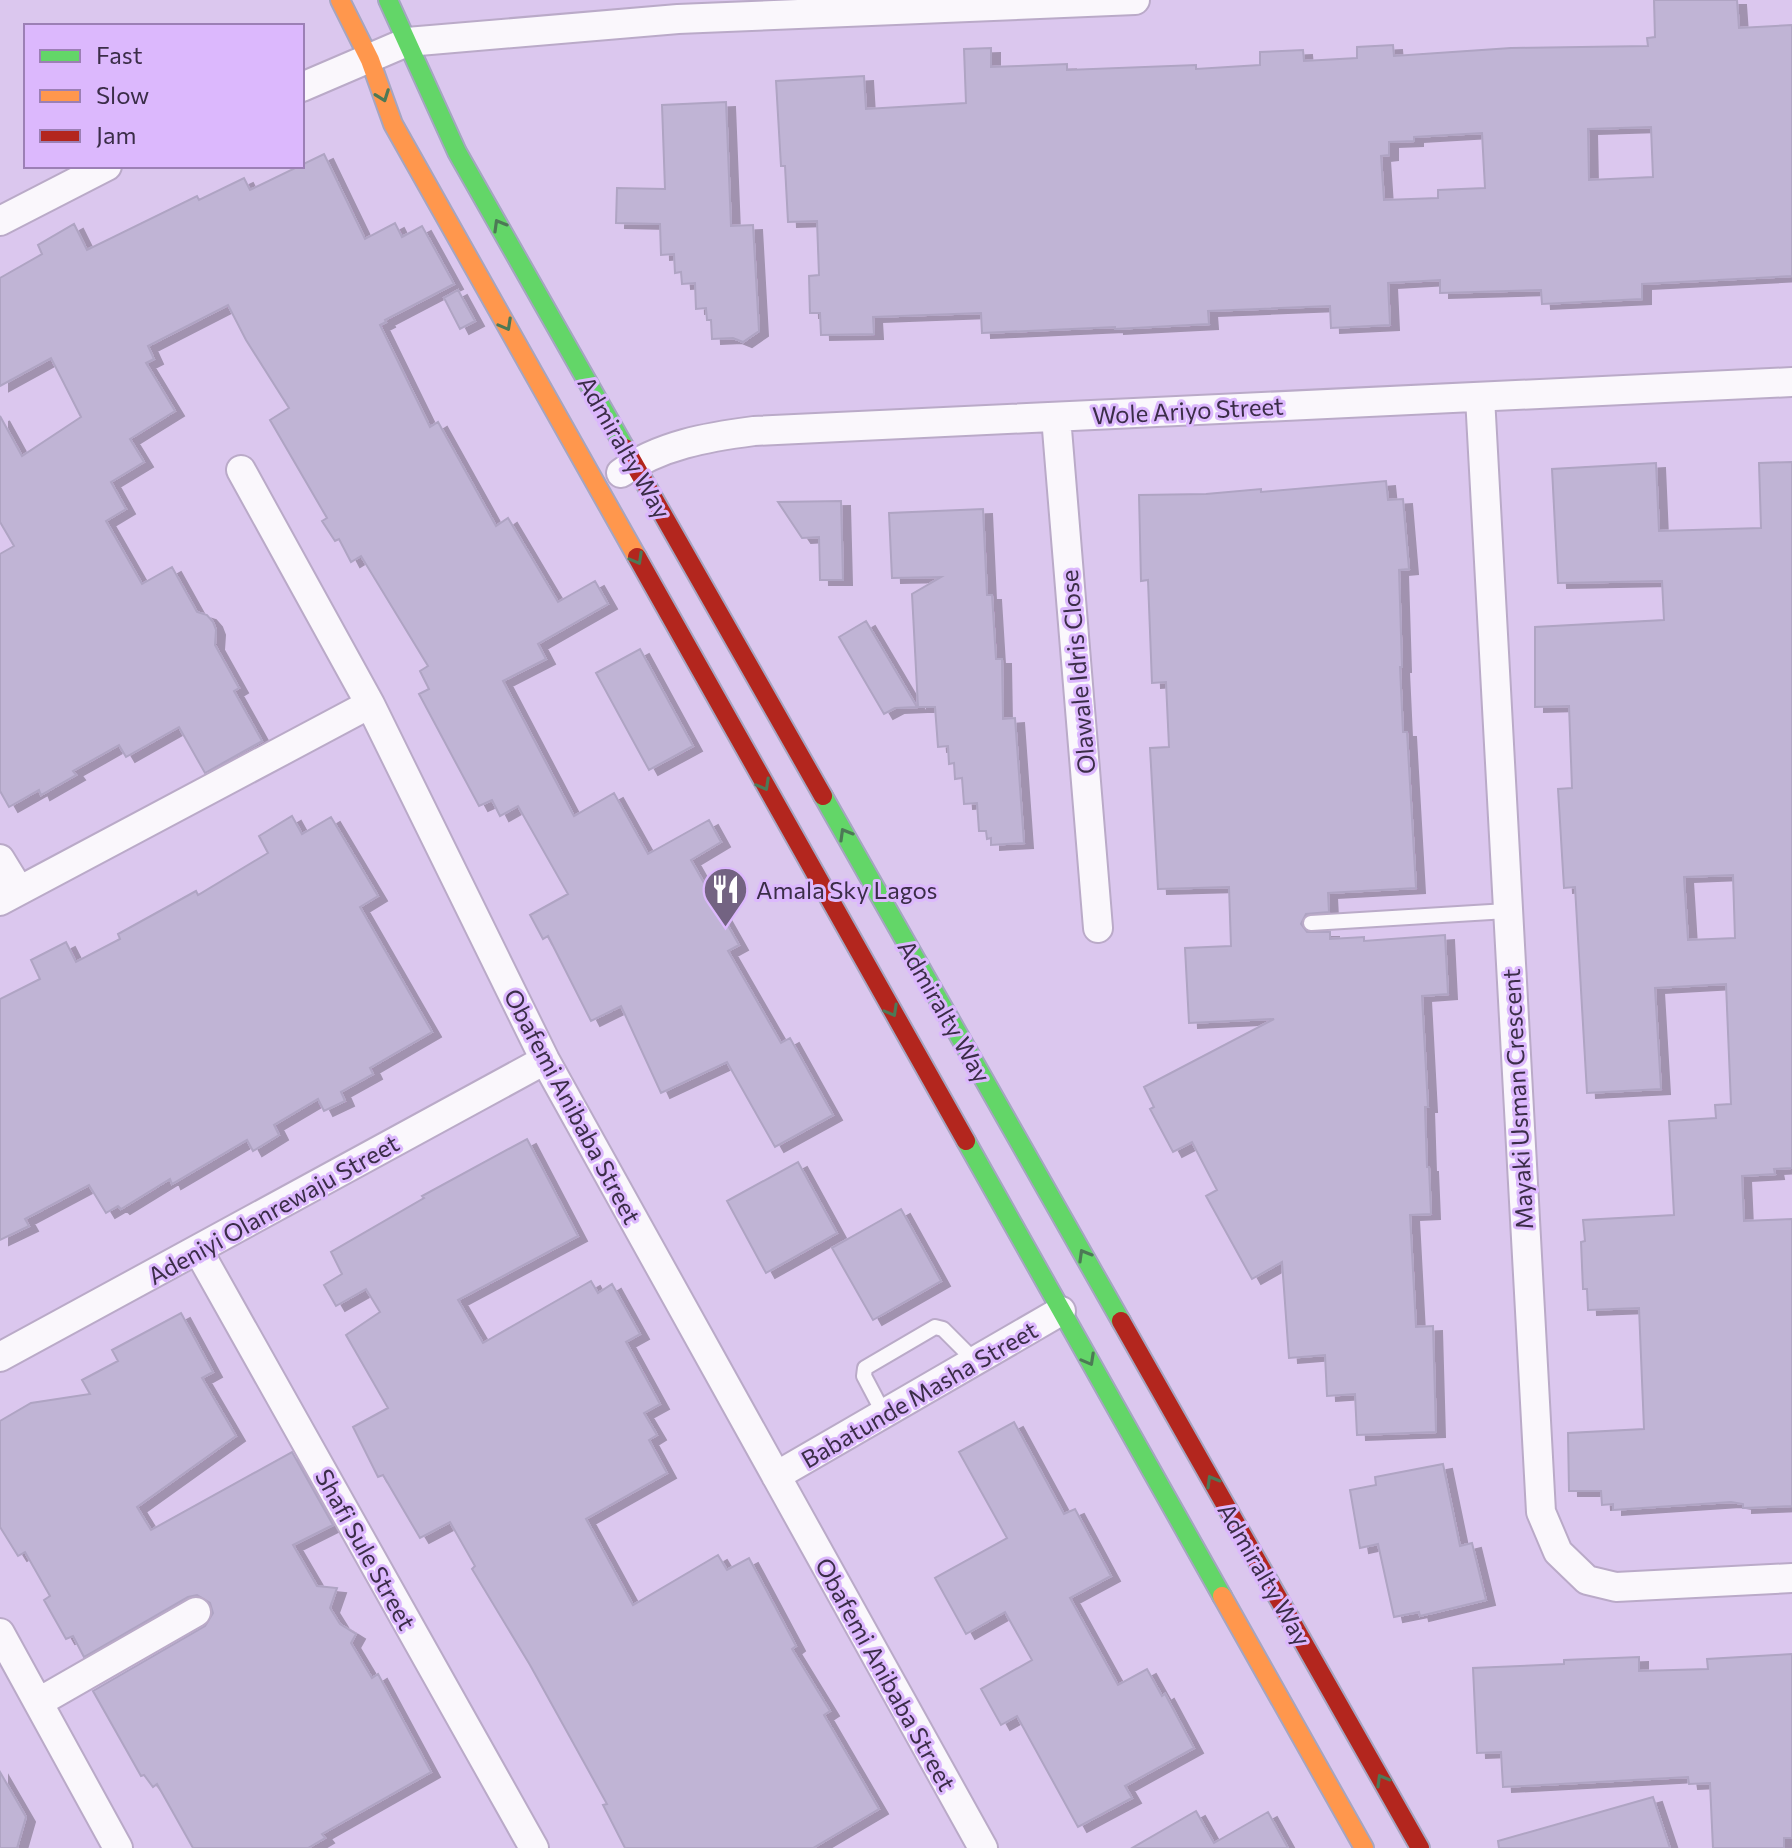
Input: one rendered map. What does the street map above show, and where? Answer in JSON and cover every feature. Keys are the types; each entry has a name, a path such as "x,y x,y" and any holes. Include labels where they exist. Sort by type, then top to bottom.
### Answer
{"main road":[{"name":"Admiralty Way","path":"340,0 370,60 393,124 1364,1848"},
{"name":"Admiralty Way","path":"388,0 457,152 1420,1848"}],"street":[{"path":"304,86 407,42 675,10 1135,0"},
{"path":"0,221 103,168"},
{"name":"Wole Ariyo Street","path":"598,491 635,463 679,446 754,431 1792,382"},
{"name":"Mayaki Usman Crescent","path":"1480,397 1541,1512 1558,1552 1587,1580 1616,1587 1792,1578"},
{"name":"Olawale Idris Close","path":"1056,417 1098,928"},
{"name":"Obafemi Anibaba Street","path":"241,470 370,704 545,1060 982,1848"},
{"path":"0,859 10,896 370,704"},
{"name":"Adeniyi Olanrewaju Street","path":"0,1357 545,1060"},
{"name":"Shafi Sule Street","path":"198,1250 534,1848"},
{"name":"Babatunde Masha Street","path":"776,1476 1061,1311"},
{"path":"39,1702 196,1612"},
{"path":"0,1633 118,1848"}],"lane":[{"path":"1311,923 1507,911"},
{"path":"884,1414 864,1376 865,1368 935,1327 943,1329 975,1361"}],"building":[{"path":"1654,0 1737,0 1739,28 1792,25 1792,276 1642,284 1642,299 1542,304 1541,290 1440,293 1440,280 1388,283 1390,325 1331,328 1330,306 1208,311 1209,324 982,333 981,313 873,317 874,334 821,335 820,313 810,313 809,276 819,275 817,221 788,222 776,81 864,76 866,109 966,103 964,49 991,48 991,67 1067,64 1067,70 1196,65 1196,69 1260,65 1260,52 1303,50 1304,61 1357,58 1357,47 1393,45 1394,56 1511,48 1648,46 1647,38 1655,37","holes":["1651,127 1653,177 1589,180 1588,129","1482,133 1485,188 1438,190 1438,198 1384,200 1381,156 1389,155 1389,142 1414,141 1414,137"]},
{"path":"726,102 731,226 753,225 759,331 743,342 733,338 712,339 711,320 707,320 706,308 696,309 695,283 682,284 681,272 675,273 674,254 661,255 660,224 616,223 617,188 665,189 662,105"},
{"path":"324,154 365,239 395,223 402,237 422,226 454,284 380,325 430,427 438,422 496,526 508,518 558,602 595,581 608,604 538,644 546,659 503,681 574,816 614,793 648,854 709,820 721,842 691,860 739,945 728,951 781,1043 790,1038 833,1115 775,1147 727,1062 661,1093 621,1006 591,1021 548,936 543,939 530,915 568,894 518,806 500,816 492,800 479,806 419,694 429,689 420,671 428,666 361,556 351,562 339,539 335,541 322,521 327,518 270,420 289,408 228,305 148,346 154,359 146,363 175,411 130,439 144,462 111,482 126,509 106,521 142,584 172,567 197,612 207,615 213,622 215,645 239,688 234,691 262,741 205,773 179,727 126,757 119,745 73,771 76,775 41,795 39,790 9,807 0,791 0,554 14,546 0,522 0,416 22,456 81,417 51,358 0,386 0,278 42,254 38,245 74,224 87,250 197,196 199,200 244,178 250,190 295,168 304,168 304,164"},
{"path":"458,290 475,321 460,329 444,298"},
{"path":"1792,462 1792,1168 1774,1169 1775,1174 1742,1176 1744,1221 1792,1219 1792,1506 1743,1508 1743,1504 1731,1502 1613,1510 1613,1504 1602,1505 1601,1491 1569,1491 1568,1433 1644,1429 1639,1308 1588,1310 1587,1289 1583,1289 1583,1220 1674,1215 1669,1121 1716,1118 1715,1105 1731,1104 1726,984 1655,988 1661,1089 1587,1093 1575,887 1564,888 1558,789 1572,788 1569,706 1535,707 1535,627 1664,620 1662,581 1558,583 1552,469 1656,463 1659,531 1761,528 1759,463","holes":["1733,875 1735,938 1688,940 1684,877"]},
{"path":"1386,481 1388,500 1403,499 1409,569 1399,570 1400,667 1416,888 1328,893 1329,912 1306,914 1301,924 1307,932 1330,932 1330,939 1364,937 1364,941 1445,935 1448,994 1422,996 1431,1214 1410,1215 1416,1327 1433,1326 1436,1432 1357,1435 1355,1394 1327,1396 1325,1355 1289,1358 1282,1262 1252,1279 1206,1196 1217,1190 1192,1142 1173,1152 1150,1109 1154,1107 1144,1087 1274,1019 1189,1023 1185,948 1231,946 1229,887 1158,889 1150,748 1169,747 1166,682 1152,683 1148,580 1141,581 1139,495 1261,489 1261,492"},
{"path":"841,501 843,580 820,580 819,537 802,538 778,502"},
{"path":"983,509 987,595 992,595 996,659 1002,659 1003,719 1015,718 1024,843 991,845 986,831 979,831 977,803 964,804 962,778 955,779 954,763 949,764 948,746 938,747 935,707 918,707 912,594 941,577 892,578 889,513"},
{"path":"866,621 917,707 895,708 884,714 839,637"},
{"path":"640,649 693,746 649,770 596,673"},
{"path":"292,816 302,834 331,817 378,896 360,907 432,1032 370,1068 373,1074 341,1092 345,1101 324,1111 318,1099 274,1125 279,1135 253,1151 247,1140 172,1184 170,1179 121,1209 118,1206 106,1213 89,1185 25,1219 29,1226 0,1240 0,999 40,979 31,960 66,942 76,962 120,939 118,934 196,891 198,895 268,853 259,836"},
{"path":"527,1139 578,1236 458,1300 483,1343 591,1281 598,1293 612,1284 640,1334 626,1342 660,1404 644,1413 657,1435 649,1440 667,1473 586,1519 633,1605 718,1555 727,1570 749,1558 796,1646 792,1649 830,1711 824,1715 879,1809 813,1848 625,1848 603,1805 607,1804 530,1665 472,1569 475,1566 450,1522 420,1538 383,1475 378,1477 353,1427 388,1408 346,1335 380,1312 366,1289 336,1306 324,1285 342,1274 331,1252 424,1198 422,1196"},
{"path":"798,1162 837,1233 766,1273 727,1201"},
{"path":"901,1209 941,1281 873,1320 832,1248"},
{"path":"181,1313 213,1372 202,1378 236,1436 137,1507 151,1530 292,1452 333,1525 293,1545 317,1586 337,1588 330,1608 340,1624 356,1634 351,1643 372,1678 378,1674 431,1772 322,1834 325,1838 308,1848 193,1848 157,1784 153,1787 144,1775 141,1776 93,1691 205,1626 213,1613 210,1603 197,1595 188,1597 84,1657 73,1636 66,1639 44,1600 50,1596 25,1552 18,1556 0,1527 0,1421 31,1403 90,1394 82,1380 118,1361 112,1350"},
{"path":"1014,1422 1064,1514 1075,1509 1111,1576 1070,1598 1118,1685 1147,1669 1162,1696 1165,1694 1194,1748 1125,1786 1132,1798 1078,1827 1017,1716 1001,1725 981,1689 1032,1660 1005,1612 966,1634 935,1578 1007,1538 959,1452"},
{"path":"1443,1464 1460,1546 1472,1543 1486,1600 1420,1616 1419,1612 1394,1617 1378,1544 1360,1548 1350,1490 1376,1485 1375,1477"},
{"path":"1792,1654 1792,1838 1784,1838 1784,1848 1713,1848 1710,1783 1689,1784 1688,1777 1503,1787 1501,1752 1477,1753 1473,1668 1639,1657 1639,1671 1708,1669 1707,1659"},
{"path":"0,1772 26,1817 17,1848 0,1848"},
{"path":"1653,1797 1670,1848 1499,1848 1498,1841"},
{"path":"1196,1811 1214,1843 1268,1812 1288,1848 1132,1848"}],"traffic: fast":[{"path":"388,0 457,152 625,448"},
{"path":"823,796 1121,1321"},
{"path":"966,1141 1222,1596"}],"traffic: slow":[{"path":"340,0 370,60 393,124 637,557"},
{"path":"1222,1596 1364,1848"}],"traffic: jam":[{"path":"625,448 823,796"},
{"path":"637,557 966,1141"},
{"path":"1121,1321 1420,1848"}],"place":[{"name":"Amala Sky Lagos","path":"725,928"}]}
